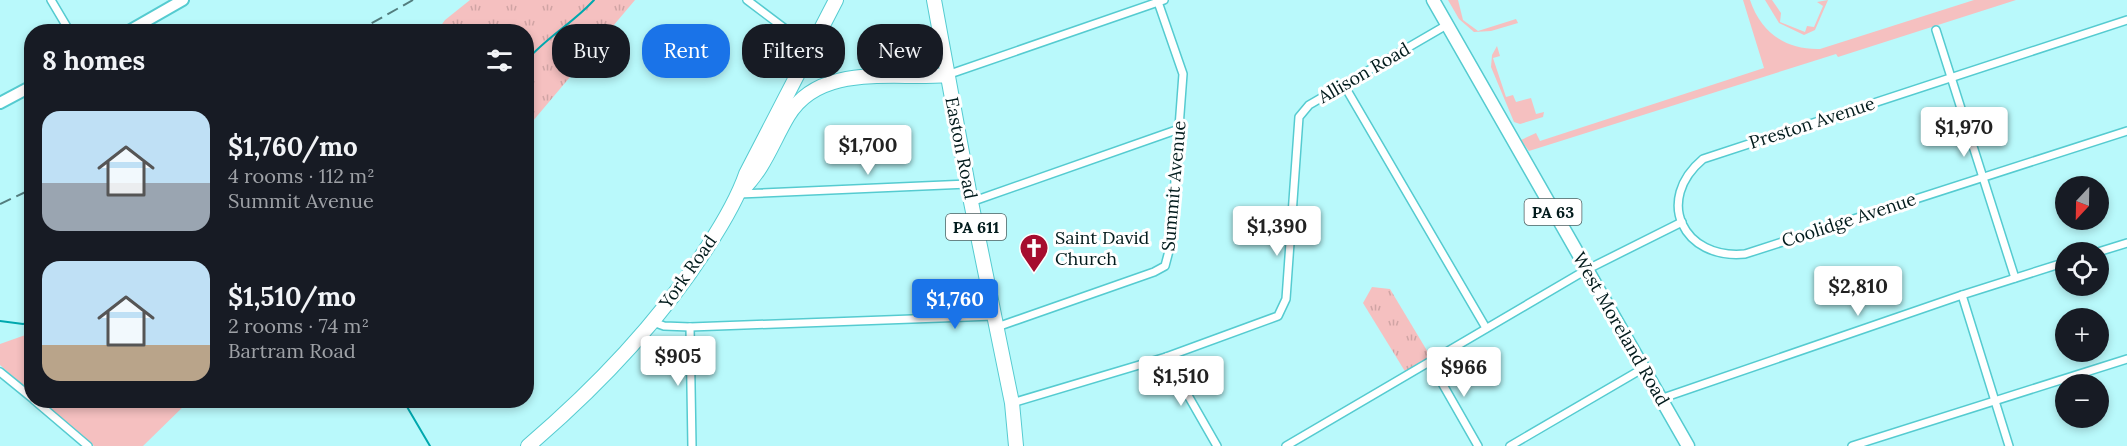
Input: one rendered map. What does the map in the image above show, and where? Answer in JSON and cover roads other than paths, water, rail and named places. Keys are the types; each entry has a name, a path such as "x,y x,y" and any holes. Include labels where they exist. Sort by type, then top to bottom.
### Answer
{"highway":[{"name":"York Road","path":"824,24 836,0"},
{"name":"Easton Road","path":"932,0 1012,403 1016,446"},
{"name":"York Road","path":"739,194 756,176 790,113 803,97 820,85 845,79 947,75"},
{"name":"York Road","path":"528,446 596,384 653,322 702,255 739,194 746,174 797,78"}],"main road":[{"name":"West Moreland Road","path":"1425,0 1445,26"},
{"name":"West Moreland Road","path":"1433,0 1445,26 1688,446"}],"street":[{"path":"51,0 65,24"},
{"path":"141,24 183,0"},
{"path":"747,0 778,24"},
{"path":"947,75 1161,1"},
{"name":"Summit Avenue","path":"653,322 664,326 690,327 915,319 995,322 1154,272 1165,266 1170,248 1183,74 1161,1"},
{"name":"Preston Avenue","path":"1682,222 1679,196 1683,182 1691,169 1703,159 2127,20"},
{"name":"Allison Road","path":"1012,403 1166,357 1268,322 1284,308 1299,117 1309,105 1445,26"},
{"path":"1936,30 2015,278"},
{"path":"1344,85 1486,328"},
{"path":"0,104 24,90"},
{"path":"971,202 1179,129"},
{"name":"Coolidge Avenue","path":"1682,222 1700,245 1713,253 1745,254 2127,131"},
{"path":"739,194 968,184"},
{"path":"1286,446 1586,270 1682,222"},
{"path":"2109,249 2127,243"},
{"path":"1660,399 2055,265"},
{"path":"1962,295 2009,446"},
{"path":"690,327 692,446"},
{"path":"1166,357 1218,446"},
{"path":"1852,446 2127,359"},
{"path":"1430,362 1478,446"},
{"path":"1510,446 1642,369"},
{"path":"0,372 24,392"},
{"path":"44,408 88,446"}],"waterway":[{"path":"534,53 594,0"},
{"path":"0,321 24,324"},
{"path":"408,408 430,446"}],"railway":[{"path":"370,24 413,0"},
{"path":"0,204 24,193"}],"place":[{"name":"Saint David Church","path":"1034,274"}]}
